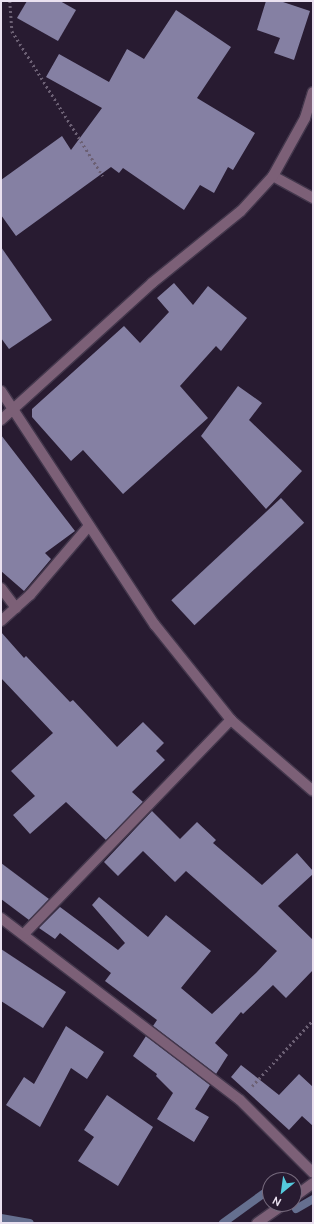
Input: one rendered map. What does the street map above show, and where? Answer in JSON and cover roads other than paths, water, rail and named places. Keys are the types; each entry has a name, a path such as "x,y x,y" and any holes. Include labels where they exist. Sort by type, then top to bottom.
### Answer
{"street":[{"path":"1,420 152,283 241,211 273,176 305,118 313,92"},
{"path":"273,176 313,198"},
{"path":"1,391 12,411 155,625 231,720 313,791"},
{"path":"1,621 30,595 89,526"},
{"path":"1,588 16,608"},
{"path":"24,934 231,720"},
{"path":"1,918 24,934 240,1100 313,1173"},
{"path":"302,1191 313,1183"},
{"path":"257,1223 273,1212"}],"waterway":[{"path":"223,1223 262,1195"},
{"path":"302,1205 313,1199"},
{"path":"1,1218 30,1223"}]}
